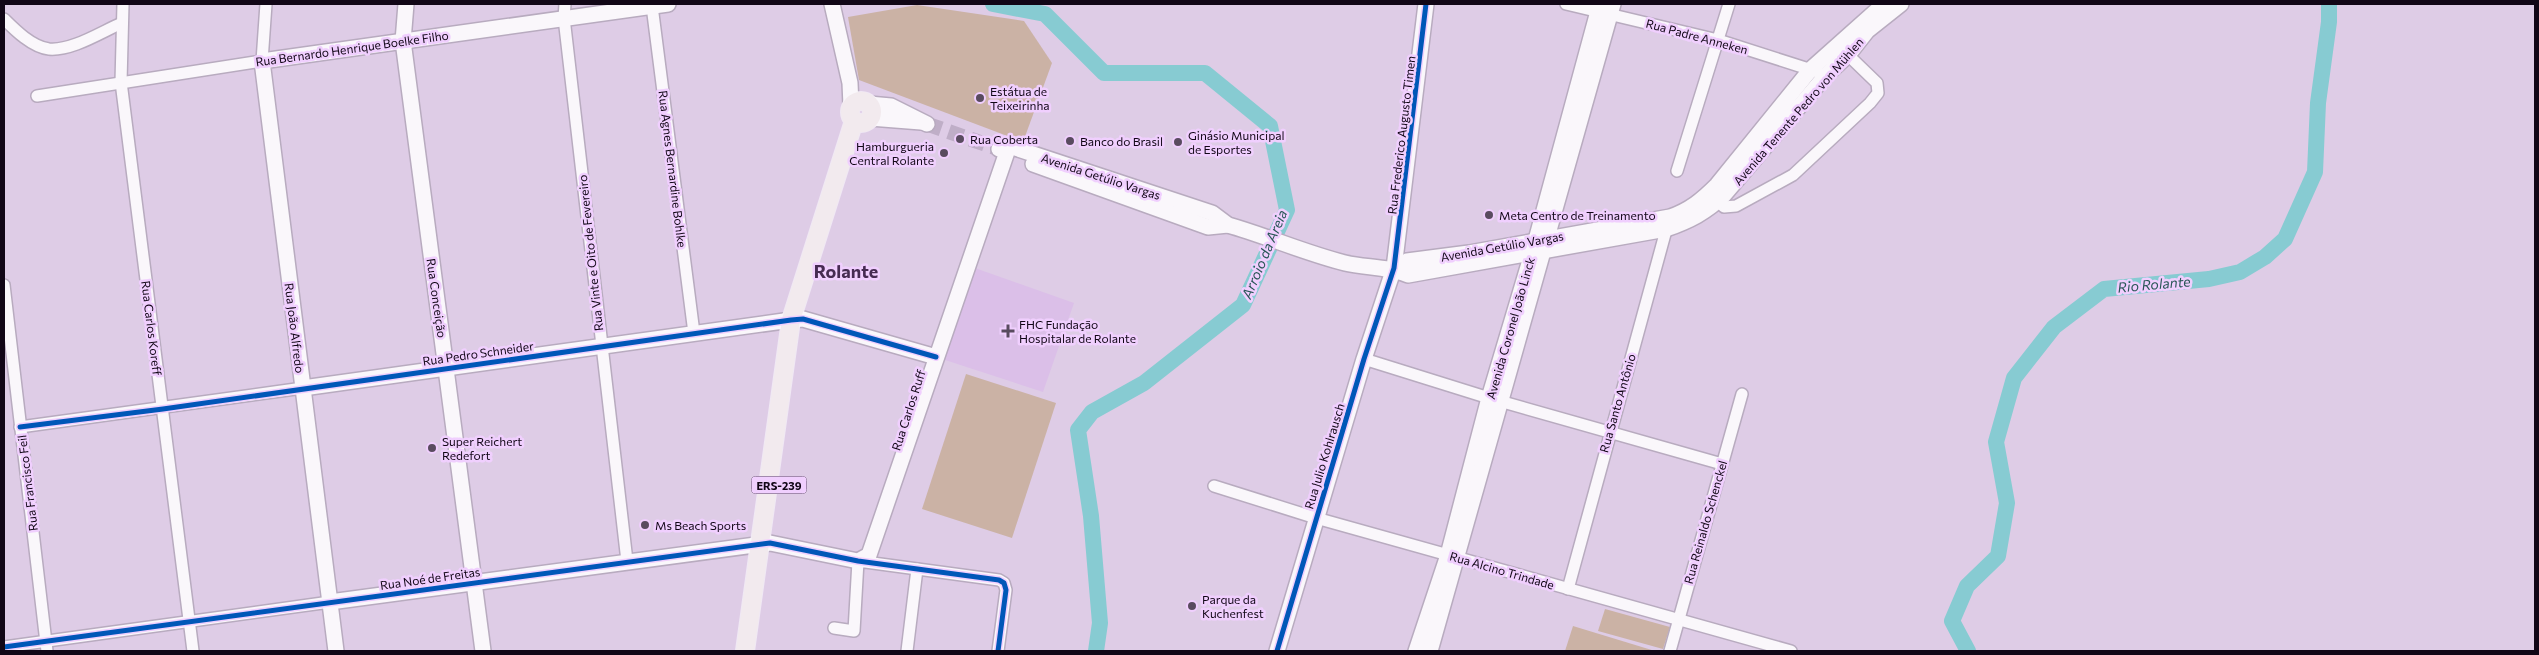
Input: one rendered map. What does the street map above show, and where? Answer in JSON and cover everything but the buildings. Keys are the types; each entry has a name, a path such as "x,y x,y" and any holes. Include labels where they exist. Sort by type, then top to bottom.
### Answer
{"main road":[{"name":"ERS-239","path":"745,651 758,594 797,320 862,112"},
{"name":"ERS-239","path":"756,651 758,594"}],"street":[{"name":"Rua Carlos Koreff","path":"123,4 121,82 193,651"},
{"name":"Rua João Alfredo","path":"266,4 262,61 336,651"},
{"name":"Rua Conceição","path":"406,4 403,41 483,651"},
{"name":"Rua Bernardo Henrique Boelke Filho","path":"37,96 403,41 564,11 668,4"},
{"path":"832,4 850,83 862,112 924,123"},
{"name":"Rua Frederico Augusto Timen","path":"1394,268 1426,4"},
{"name":"Rua Padre Anneken","path":"1566,4 1605,8 1718,40 1826,75"},
{"path":"1677,171 1729,4"},
{"name":"Avenida Tenente Pedro von Mühlen","path":"1713,198 1811,69 1884,4"},
{"name":"Avenida Tenente Pedro von Mühlen","path":"1668,223 1690,220 1713,198 1826,75 1848,55 1867,31 1901,4"},
{"name":"Rua Agnes Bernardine Bohlke","path":"652,6 694,333"},
{"name":"Avenida Coronel João Linck","path":"1430,651 1495,399 1540,245 1605,8"},
{"name":"Rua Vinte e Oito de Fevereiro","path":"564,11 627,561"},
{"path":"4,19 29,40 48,49 70,46 122,23"},
{"path":"1713,198 1724,207 1736,206 1793,174 1870,103 1878,91 1877,83 1848,55"},
{"name":"Avenida Getúlio Vargas","path":"1002,149 1130,192 1212,213 1228,225 1302,249 1363,267 1394,268 1408,275 1470,257 1668,223"},
{"name":"Rua Carlos Ruff","path":"858,561 869,555 873,548 1002,149"},
{"name":"Rua Santo Antônio","path":"1568,589 1609,431 1668,223"},
{"name":"Rua Julio Kohlrausch","path":"1277,651 1364,359 1394,268"},
{"name":"Rua Francisco Feil","path":"4,285 47,646"},
{"name":"Rua Pedro Schneider","path":"20,427 163,409 797,320 936,357"},
{"path":"1364,359 1495,399 1722,464"},
{"name":"Rua Reinaldo Schenckel","path":"1670,651 1742,394"},
{"name":"Rua Alcino Trindade","path":"1214,486 1316,518 1791,651"},
{"name":"Rua Noé de Freitas","path":"4,647 47,646 330,602 765,544 858,561"},
{"name":"Avenida Coronel João Linck","path":"1416,651 1453,556"},
{"path":"834,628 854,631 858,561 999,580 1004,583 1006,590 998,651"},
{"path":"907,651 917,569"}],"shaded area":[{"path":"917,5 1024,21 1052,63 1023,142 859,80 848,17"},
{"name":"FHC Fundação Hospitalar de Rolante","path":"972,267 1074,303 1043,392 942,359"},
{"path":"966,374 1056,403 1012,538 922,509"},
{"path":"1605,609 1670,627 1663,649 1598,631"},
{"path":"1573,626 1655,651 1565,651"}],"waterway":[{"name":"Arroio da Areia","path":"993,4 1045,14 1104,73 1205,73 1270,126 1287,210 1243,305 1144,383 1092,412 1078,430 1091,516 1100,623 1096,651"},
{"name":"Rio Rolante","path":"1968,651 1952,621 1967,586 1998,556 2007,503 1996,442 2014,378 2054,327 2104,289 2209,279 2240,272 2265,257 2285,239 2315,172 2318,103 2329,22 2329,4"}],"tunnel":[{"path":"927,124 996,148"}],"cycle path":[{"path":"1277,651 1364,359 1394,268 1426,4"},
{"path":"20,427 163,409 803,319 936,357"},
{"path":"4,647 770,543 858,561 999,580 1004,583 1006,590 998,651"}],"place":[{"name":"Estátua de Teixeirinha","path":"980,98"},
{"name":"Rua Coberta","path":"960,139"},
{"name":"Banco do Brasil","path":"1070,141"},
{"name":"Ginásio Municipal de Esportes","path":"1178,142"},
{"name":"Hamburgueria Central Rolante","path":"944,153"},
{"name":"Meta Centro de Treinamento","path":"1489,215"},
{"name":"FHC Fundação Hospitalar de Rolante","path":"1008,331"},
{"name":"Super Reichert Redefort","path":"432,448"},
{"name":"Ms Beach Sports","path":"645,525"},
{"name":"Parque da Kuchenfest","path":"1192,606"}],"district":[{"name":"Rolante","path":"846,271"}]}
